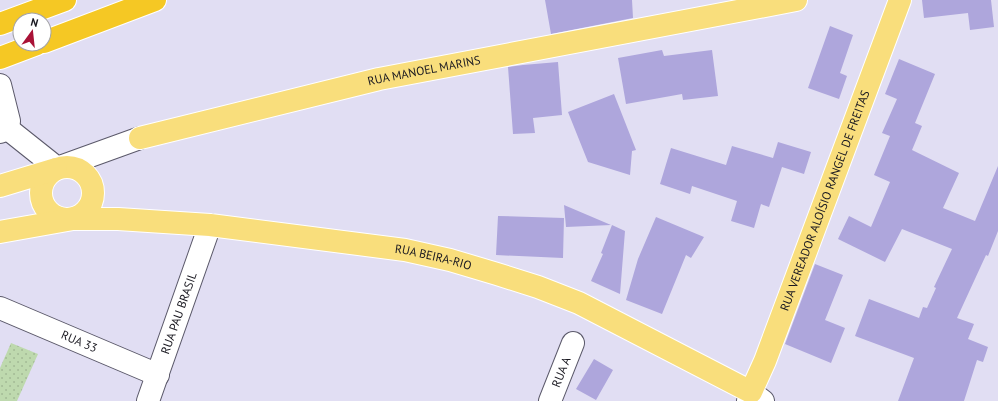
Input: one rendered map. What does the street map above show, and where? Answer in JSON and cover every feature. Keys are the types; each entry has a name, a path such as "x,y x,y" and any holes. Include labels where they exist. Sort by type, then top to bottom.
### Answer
{"highway":[{"path":"0,24 65,0"},
{"path":"52,39 155,0"},
{"path":"0,58 16,52"}],"main road":[{"name":"RUA MANOEL MARINS","path":"140,138 379,79 796,0"},
{"name":"RUA VEREADOR ALOÍSIO RANGEL DE FREITAS","path":"754,398 764,361 900,0"},
{"path":"0,186 65,167 80,170 86,175 91,182 93,197 91,204 81,216 73,219 0,232"},
{"path":"58,168 50,173 42,184 40,196 43,205 48,212 64,220 73,219"},
{"name":"RUA BEIRA-RIO","path":"73,219 118,219 210,225 405,250 450,260 538,287 579,302 754,398"}],"street":[{"path":"0,85 9,121 4,131 58,168"},
{"name":"RUA MANOEL MARINS","path":"58,168 140,138"},
{"name":"RUA PAU BRASIL","path":"148,401 210,225"},
{"name":"RUA 33","path":"0,308 158,375"},
{"name":"RUA A","path":"550,401 573,343"}],"green space":[{"path":"11,343 38,354 17,401 0,401 0,368"}],"building":[{"path":"545,0 632,0 633,18 551,34"},
{"path":"922,0 991,0 994,27 970,30 968,13 924,18"},
{"path":"830,26 853,35 840,73 847,76 839,99 808,88"},
{"path":"662,50 664,56 712,50 718,96 683,100 682,94 626,104 618,58"},
{"path":"899,59 935,74 915,123 922,126 912,150 959,173 943,208 975,221 998,166 998,231 988,256 986,255 957,318 974,324 968,339 988,347 983,362 977,360 964,401 898,401 914,358 855,336 869,299 919,318 923,307 927,308 936,288 934,287 952,249 902,229 885,262 838,239 849,216 871,227 890,182 874,175 890,136 882,133 897,99 885,94"},
{"path":"558,62 562,115 533,118 535,133 513,134 508,67"},
{"path":"614,94 636,150 632,151 630,175 588,162 568,112"},
{"path":"778,142 811,152 804,174 782,167 769,207 761,204 754,228 731,221 737,201 692,186 690,194 660,184 671,148 726,165 732,146 773,158"},
{"path":"564,205 611,225 566,227"},
{"path":"498,216 564,218 563,258 496,255"},
{"path":"656,217 704,237 691,258 686,255 662,314 626,300 638,259"},
{"path":"612,225 625,231 620,294 591,281 603,254 601,253"},
{"path":"815,264 843,275 825,320 845,328 831,363 785,344"},
{"path":"594,359 613,370 596,400 576,389"}]}
